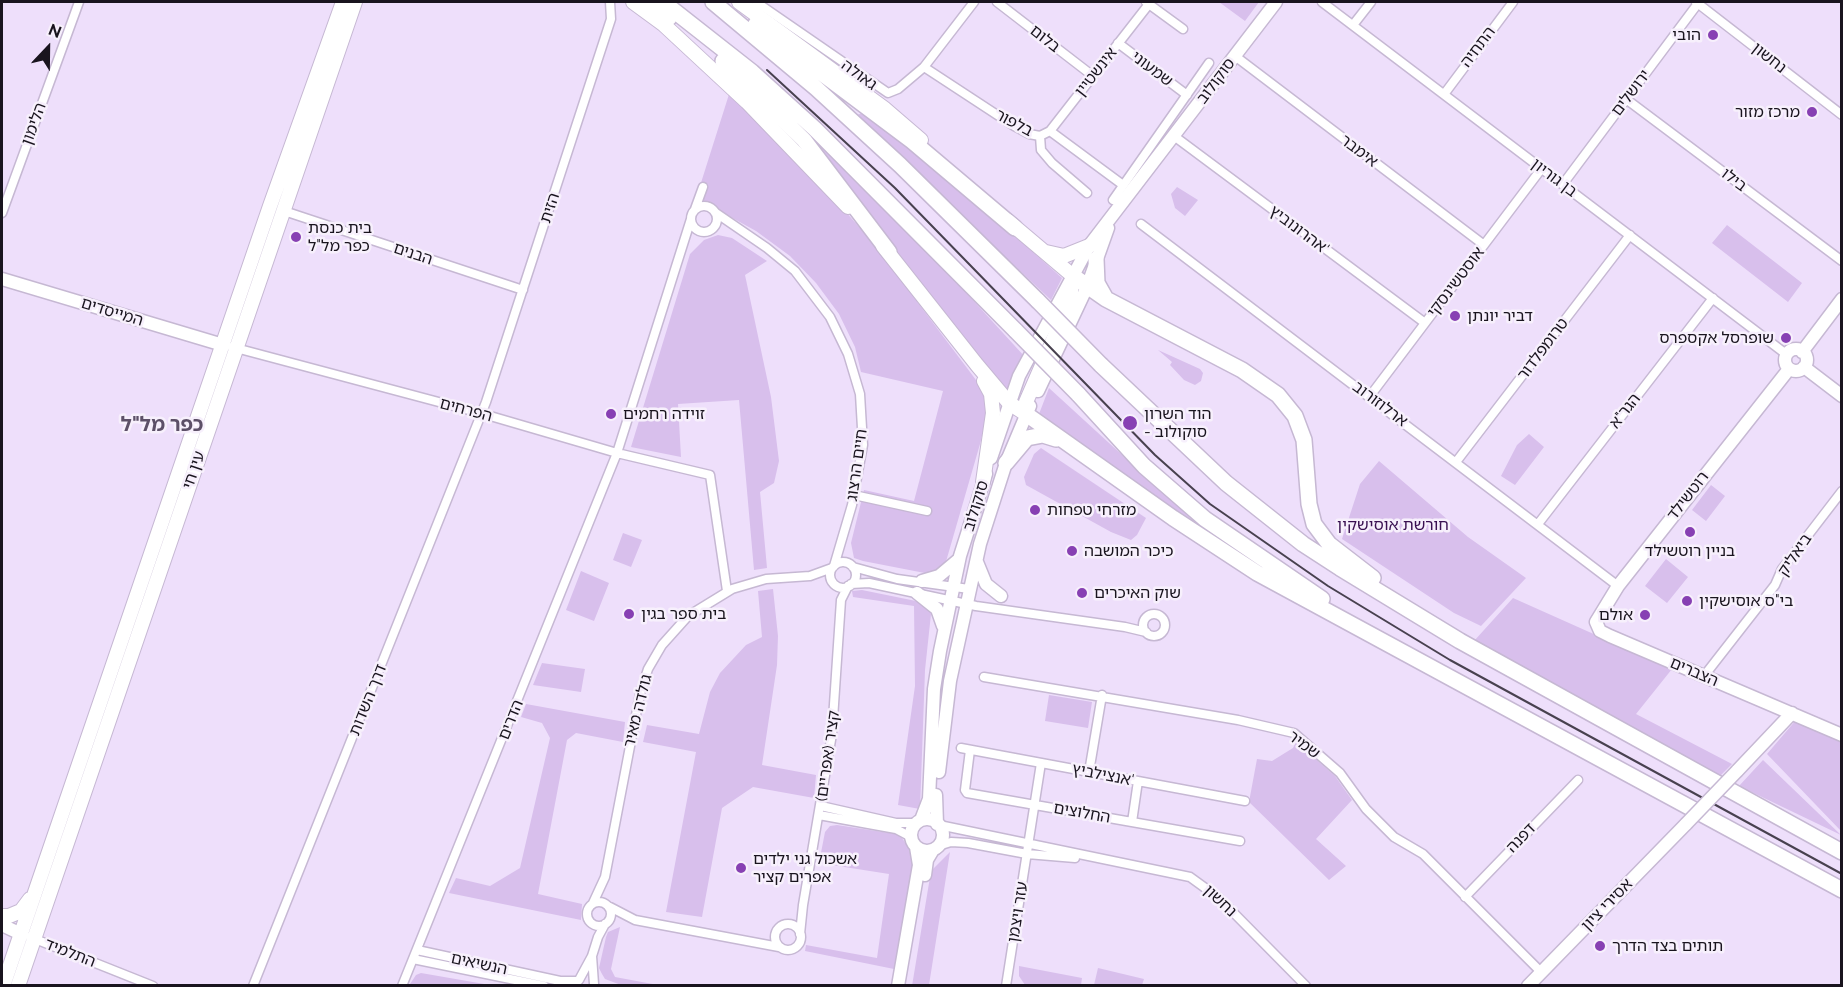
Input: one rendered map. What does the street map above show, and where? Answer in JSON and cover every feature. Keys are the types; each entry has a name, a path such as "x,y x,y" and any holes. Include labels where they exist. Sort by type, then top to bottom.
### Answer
{"highway":[{"path":"648,2 700,41 758,93 804,140 889,252"},
{"path":"663,2 752,72 823,137 1078,394 1144,466 1205,519 1320,598 1443,672"},
{"path":"713,2 816,88 900,165 1200,461 1262,512 1340,568 1447,633 1842,852"},
{"path":"722,2 796,52 912,141 1015,228"},
{"path":"1093,253 1097,283 1106,299"},
{"path":"1073,276 1106,299 1242,370 1278,395 1295,416 1304,440 1311,516 1323,538 1447,633"},
{"path":"1026,414 1251,569 1842,890"},
{"path":"1006,463 1022,442 1030,437 1043,435 1069,444"},
{"path":"1738,795 1842,846"},
{"path":"1689,807 1842,902"}],"main road":[{"name":"עין חי","path":"28,936 230,347 343,2"},
{"name":"עין חי","path":"276,208 355,2"},
{"path":"633,2 676,36 747,102 889,252 976,365 1009,403 1026,414"},
{"path":"739,2 903,124 1015,228 1073,276 1070,300 1026,402 1026,414"},
{"path":"1043,250 1064,256 1093,253"},
{"name":"עין חי","path":"28,936 35,892 230,347"},
{"path":"976,365 988,388 993,406 983,482"},
{"path":"2,916 21,911 35,892"},
{"path":"3,986 28,936"},
{"path":"18,986 28,936"}],"street":[{"name":"הלימון","path":"2,213 79,2"},
{"name":"הזית","path":"480,413 523,290 611,19 610,2"},
{"name":"גאולה","path":"756,2 883,92 893,92 924,67 974,2"},
{"name":"בלום","path":"997,2 1093,76"},
{"name":"סוקולוב","path":"919,822 929,799 934,689 953,586 983,482 1019,376 1073,276 1093,253 1112,219 1276,2"},
{"name":"בן גוריון","path":"1322,2 1786,354"},
{"path":"1353,25 1371,2"},
{"name":"התחיה","path":"1444,93 1513,2"},
{"name":"ירושלים","path":"1563,184 1698,2"},
{"name":"נחשון","path":"1698,2 1842,115"},
{"name":"אינשטיין","path":"1040,136 1050,131 1148,3"},
{"path":"1148,3 1183,29"},
{"name":"שמעוני","path":"1118,43 1186,95"},
{"name":"אימבר","path":"1235,56 1484,245"},
{"path":"1113,200 1209,63"},
{"name":"בלפור","path":"924,67 1014,126 1029,134 1040,136 1041,150 1052,163 1087,193"},
{"name":"בילו","path":"1626,99 1842,261"},
{"name":"בלפור","path":"1050,131 1123,185"},
{"name":"אהרונוביץ'","path":"1174,136 1425,323"},
{"name":"אוסטשינסקי","path":"1370,396 1542,168"},
{"name":"חיים הרצוג","path":"694,210 703,187 714,211 781,258 795,272 819,300 839,334 855,374 862,415 863,445 854,495 833,567"},
{"path":"617,453 691,219 694,210 702,206 714,211 717,222 709,230 688,242 681,251"},
{"name":"הבנים","path":"276,208 523,290"},
{"path":"691,219 696,229 737,228"},
{"name":"ארלוזורוב","path":"1141,224 1618,586"},
{"name":"טרומפלדור","path":"1456,462 1630,235"},
{"name":"סוקולוב","path":"938,825 936,801 944,722 965,604 984,525 1026,414 1087,287 1093,253"},
{"name":"המייסדים","path":"2,279 230,347"},
{"name":"הגר\"א","path":"1538,524 1713,298"},
{"path":"1802,352 1842,299"},
{"name":"הפרחים","path":"230,347 480,413 617,453 710,476 727,591"},
{"path":"1792,350 1802,352 1807,360 1804,367 1799,371 1789,369 1785,362 1786,354 1792,350"},
{"path":"1804,367 1842,396"},
{"name":"רוטשילד","path":"1598,628 1597,619 1618,586 1789,369"},
{"name":"דרך השדות","path":"253,986 480,413"},
{"name":"הדרים","path":"402,986 617,453"},
{"name":"ביאליק","path":"1704,676 1775,585 1782,569 1842,491"},
{"path":"854,495 927,511"},
{"path":"843,539 845,556 852,566 855,577 850,585"},
{"path":"920,587 946,572 960,556"},
{"path":"976,557 981,576 986,584 1001,596"},
{"path":"969,589 953,586 920,587 869,583 834,584 830,573 833,567 841,562 920,587 950,601 1146,632"},
{"name":"גולדה מאיר","path":"593,903 605,877 636,708 648,669 662,645 699,607 727,591 766,579 810,576 833,567"},
{"name":"גולדה מאיר","path":"810,576 834,584"},
{"name":"קציר (אפריים)","path":"834,584 841,606"},
{"name":"קציר (אפריים)","path":"800,934 802,905 820,811 834,713 841,606 850,585"},
{"path":"920,587 937,609 944,629"},
{"name":"הצברים","path":"1598,628 1610,636 1842,735"},
{"name":"שמיר","path":"984,676 1102,695 1274,727 1294,733 1340,773 1366,809 1394,837 1423,855 1541,972"},
{"path":"1089,772 1102,695"},
{"name":"אסירי ציון","path":"1528,986 1792,713"},
{"name":"אנצילביץ'","path":"966,749 1245,801"},
{"name":"החלוצים","path":"966,749 965,790 968,793 1240,841"},
{"name":"עזר ויצמן","path":"1006,986 1041,763"},
{"name":"דפנה","path":"1465,897 1578,780"},
{"path":"1132,822 1138,781"},
{"path":"820,811 896,829 925,851 935,848"},
{"path":"820,811 896,823 931,820 938,825 942,838 926,865 906,986"},
{"path":"898,986 919,865 912,830 919,822"},
{"name":"נחשון","path":"938,825 1111,862 1181,874 1197,880 1219,898 1306,986"},
{"name":"נחשון","path":"935,848 951,842 968,843 1027,854 1111,862"},
{"name":"גולדה מאיר","path":"605,877 609,906"},
{"path":"594,946 587,912 593,903 603,902 635,920"},
{"name":"קציר (אפריים)","path":"786,924 796,916 802,905"},
{"path":"595,985 592,956 594,946 612,915 609,906"},
{"path":"591,923 598,926 635,920 753,941 786,950 794,949 800,942 800,934 796,927 786,924 766,938 753,941"},
{"path":"2,926 28,936"},
{"path":"777,930 775,938 780,947"},
{"name":"התלמיד","path":"28,936 153,986"},
{"name":"הנשיאים","path":"417,950 560,981 590,980 595,985"},
{"path":"576,982 592,956"},
{"name":"הנשיאים","path":"413,959 544,986"},
{"name":"עזר ויצמן","path":"1009,970 1014,986"}],"green space":[{"path":"1219,2 1259,2 1245,21"},
{"path":"731,88 784,141 873,243 976,380 986,398 987,415 980,444 945,565 935,575 854,558 851,543 864,490 914,501 943,391 861,372 855,347 839,314 816,283 790,256 756,231 707,204 693,208"},
{"path":"864,112 948,176 1062,278 1051,300 855,116"},
{"path":"804,125 907,228 1025,357 1009,393 981,365 799,128"},
{"path":"1177,187 1198,200 1185,216 1175,208 1171,194"},
{"path":"1727,225 1802,283 1788,302 1712,243"},
{"path":"718,235 732,238 767,261 745,275 771,397 779,461 774,483 760,492 767,568 754,570 739,400 678,404 681,457 631,447 690,254 704,240"},
{"path":"1158,350 1200,369 1203,373 1201,381 1195,385 1184,380 1170,365 1172,362"},
{"path":"1049,388 1203,529 1039,414"},
{"path":"1529,434 1544,447 1515,485 1501,476 1517,445"},
{"path":"1041,448 1146,518 1137,535 1131,540 1111,532 1026,485 1024,477 1034,454"},
{"name":"חורשת אוסישקין","path":"1379,461 1468,537 1526,578 1481,626 1454,613 1342,539 1360,484"},
{"path":"1711,485 1725,496 1706,521 1692,510"},
{"path":"623,533 642,540 631,567 613,560"},
{"path":"1666,559 1688,577 1667,603 1645,586"},
{"path":"581,571 609,583 594,621 566,610"},
{"path":"773,589 778,636 777,665 762,765 816,775 814,798 753,787 722,808 702,917 666,912 696,752 643,742 647,725 699,734 710,692 720,673 746,645 762,637 758,591"},
{"path":"862,590 916,601 928,607 931,614 925,670 920,809 898,805 915,686 914,606 853,597 852,591"},
{"path":"1513,598 1672,669 1636,714 1732,764 1720,776 1474,641"},
{"path":"542,663 585,669 581,692 533,685"},
{"path":"1049,695 1092,702 1088,728 1045,721"},
{"path":"526,704 625,722 623,742 576,733 567,740 538,894 582,904 581,920 449,893 456,878 490,886 520,868 550,738 542,723 521,717"},
{"path":"1796,720 1841,739 1841,831 1767,754"},
{"path":"1296,742 1335,776 1352,800 1316,839 1346,866 1329,880 1249,802 1257,759 1272,761 1293,748"},
{"path":"1763,760 1841,835 1739,786"},
{"path":"837,825 896,834 902,838 911,851 914,861 894,969 805,951 806,945 877,958 889,874 819,863 825,832 830,826"},
{"path":"950,852 929,985 912,986 931,871"},
{"path":"620,927 611,969 615,977 658,985 621,985 605,979 599,968 606,937 608,932"},
{"path":"1019,966 1082,978 1081,985 1025,985 1019,976"},
{"path":"1098,968 1144,979 1142,985 1094,985"},
{"path":"421,973 490,985 410,984 416,975"}],"railway":[{"path":"767,70 895,188 1155,455 1210,504 1328,586 1450,660 1842,874"}],"place":[{"name":"הובי","path":"1713,35"},
{"name":"מרכז מזור","path":"1812,112"},
{"name":"בית כנסת כפר מל\"ל","path":"296,237"},
{"name":"דביר יונתן","path":"1455,316"},
{"name":"שופרסל אקספרס","path":"1786,338"},
{"name":"זוידה רחמים","path":"611,414"},
{"name":"הוד השרון - סוקולוב","path":"1130,423"},
{"name":"מזרחי טפחות","path":"1035,510"},
{"name":"בניין רוטשילד","path":"1690,532"},
{"name":"כיכר המושבה","path":"1072,551"},
{"name":"שוק האיכרים","path":"1082,593"},
{"name":"בי\"ס אוסישקין","path":"1687,601"},
{"name":"בית ספר בגין","path":"629,614"},
{"name":"אולם","path":"1645,615"},
{"name":"אשכול גני ילדים אפרים קציר","path":"741,868"},
{"name":"תותים בצד הדרך","path":"1600,946"}],"district":[{"name":"כפר מל\"ל","path":"162,425"}]}
